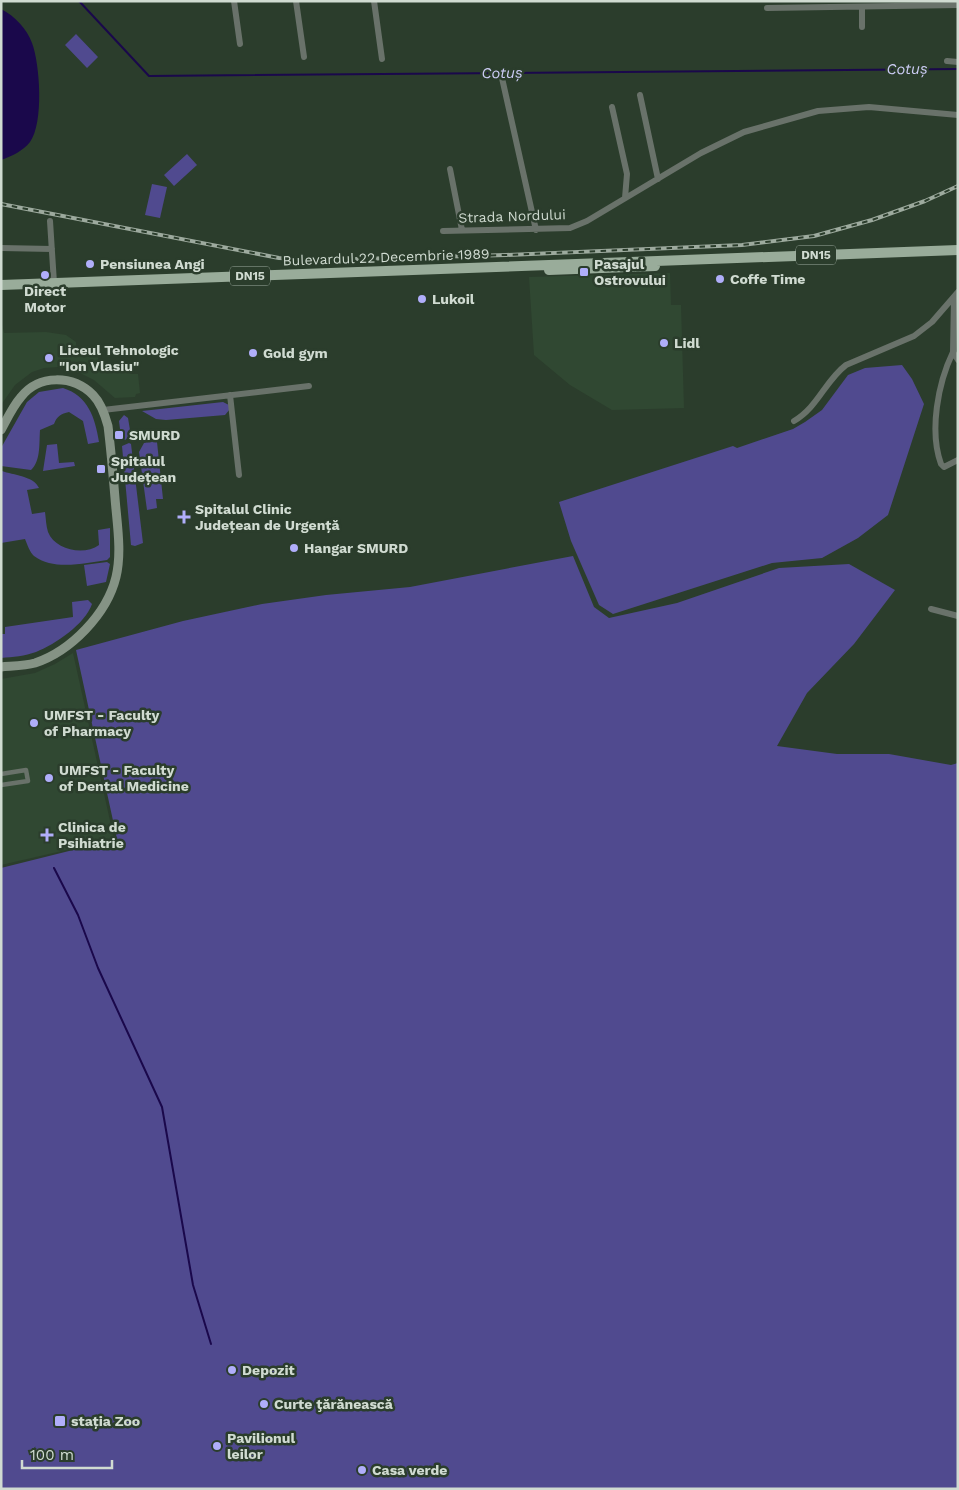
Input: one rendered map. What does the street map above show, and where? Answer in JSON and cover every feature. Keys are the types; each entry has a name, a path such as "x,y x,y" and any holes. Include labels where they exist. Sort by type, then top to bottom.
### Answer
{"main road":[{"name":"Bulevardul 22 Decembrie 1989","path":"1,285 958,250"},
{"path":"1,430 21,396 34,385 49,380 69,380 82,386 94,396 103,410 108,426 119,545 114,584 99,612 66,646 34,663 1,667"}],"street":[{"path":"234,1 240,44"},
{"path":"296,1 304,57"},
{"path":"374,1 382,58"},
{"path":"767,8 958,5"},
{"path":"862,7 862,27"},
{"path":"947,61 958,62"},
{"path":"502,78 536,230"},
{"path":"640,95 658,179"},
{"path":"612,107 627,174 625,198"},
{"name":"Strada Nordului","path":"443,231 557,230 579,225 701,153 744,132 818,111 869,107 958,115"},
{"path":"450,169 462,230"},
{"path":"50,221 54,283"},
{"path":"1,248 52,249"},
{"path":"956,295 953,352 942,378 936,439 941,464 944,467 958,460"},
{"path":"794,421 812,408 837,373 846,365 914,336 932,322 956,295"},
{"path":"953,352 958,360"},
{"path":"103,410 309,386"},
{"path":"230,395 239,475"},
{"path":"931,609 958,616"},
{"path":"1,774 26,770 28,781 1,785"}],"shaded area":[{"path":"1,9 20,23 32,43 39,79 39,108 34,133 30,142 17,153 1,160"},
{"path":"76,34 98,57 87,68 65,45"},
{"path":"187,154 197,165 174,186 164,175"},
{"path":"152,184 167,187 160,218 145,215"},
{"path":"670,273 671,305 681,305 684,408 612,410 570,385 534,355 529,277"},
{"name":"Liceul Tehnologic \"Ion Vlasiu\"","path":"1,320 4,333 46,332 66,335 76,342 76,346 98,353 98,363 129,364 130,374 138,374 140,393 136,394 135,397 115,398 94,380 80,373 58,367 44,368 32,372 15,385 1,405"},
{"path":"902,365 912,379 924,404 888,515 858,538 822,558 772,563 613,614 599,605 571,541 559,502 733,446 737,448 793,429 822,410 848,375 865,368"},
{"path":"63,388 79,396 89,409 99,442 88,444 83,421 69,412 56,419 54,424 40,430 38,457 31,470 1,466 1,448 27,402 39,392"},
{"path":"223,402 229,405 230,409 225,415 166,420 156,419 142,411"},
{"path":"124,415 128,418 131,436 125,440 121,437 119,421"},
{"path":"157,442 163,499 156,499 157,508 147,510 139,452 144,443"},
{"path":"57,444 59,463 74,462 75,466 43,471 47,445"},
{"path":"131,444 143,543 135,546 131,545 122,446"},
{"path":"2,471 23,476 36,484 39,488 27,490 32,514 45,512 48,532 63,547 78,550 93,548 99,545 98,530 110,528 110,557 107,560 89,563 60,565 42,561 34,556 25,539 1,543"},
{"path":"573,556 594,607 609,618 677,603 779,568 849,564 895,590 854,644 807,693 777,746 837,754 889,754 951,765 958,763 958,1489 1,1489 1,868 117,839 76,650 183,621 262,604 326,595 410,587"},
{"path":"107,562 110,564 106,582 87,586 84,565"},
{"path":"88,600 92,604 83,619 61,639 32,653 1,658 1,634 5,634 5,627 73,617 72,602"},
{"path":"73,653 114,839 1,865 1,679 35,673"}],"waterway":[{"name":"Cotuș","path":"79,1 149,76 958,69"},
{"path":"54,868 78,915 98,968 162,1107 193,1285 211,1344"}],"railway":[{"path":"1,204 279,258 320,260 506,255 742,245 814,236 872,220 925,201 958,186"}],"place":[{"name":"Pensiunea Angi","path":"90,264"},
{"name":"Pasajul Ostrovului","path":"584,272"},
{"name":"Direct Motor","path":"45,275"},
{"name":"Coffe Time","path":"720,279"},
{"name":"Lukoil","path":"422,299"},
{"name":"Lidl","path":"664,343"},
{"name":"Gold gym","path":"253,353"},
{"name":"Liceul Tehnologic \"Ion Vlasiu\"","path":"49,358"},
{"name":"SMURD","path":"119,435"},
{"name":"Spitalul Județean","path":"101,469"},
{"name":"Spitalul Clinic Județean de Urgență","path":"184,517"},
{"name":"Hangar SMURD","path":"294,548"},
{"name":"UMFST - Faculty of Pharmacy","path":"34,723"},
{"name":"UMFST - Faculty of Dental Medicine","path":"49,778"},
{"name":"Clinica de Psihiatrie","path":"47,835"},
{"name":"Depozit","path":"232,1370"},
{"name":"Curte ţărănească","path":"264,1404"},
{"name":"stația Zoo","path":"60,1421"},
{"name":"Pavilionul leilor","path":"217,1446"},
{"name":"Casa verde","path":"362,1470"}]}
